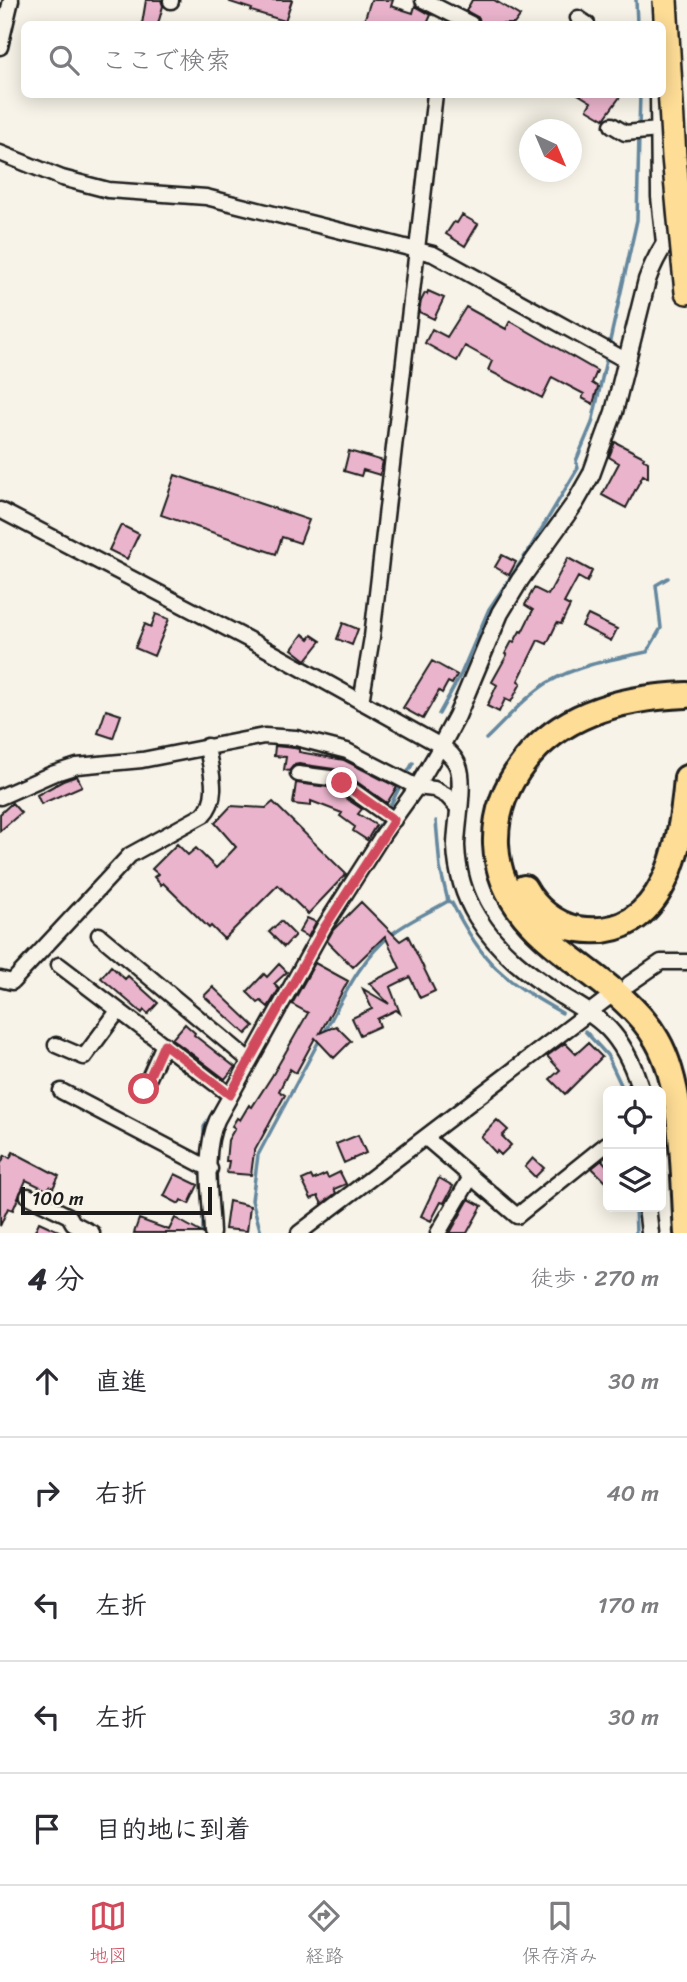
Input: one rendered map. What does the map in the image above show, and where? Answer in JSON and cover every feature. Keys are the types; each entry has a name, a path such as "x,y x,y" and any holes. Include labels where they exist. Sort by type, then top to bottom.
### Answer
{"highway":[{"path":"665,0 674,157 687,292"},
{"path":"678,703 626,702 590,713 542,742 518,770 508,787 497,820 496,838 500,870 523,914 547,939 624,998 657,1041 665,1058 675,1101 687,1233"},
{"path":"678,703 591,728 559,746 534,772 524,788 511,824 512,859 526,892 546,914 571,928 603,929 629,920 652,900 671,869 682,828 687,778"},
{"path":"657,1041 667,1086 674,1233"}],"street":[{"path":"0,47 11,0"},
{"path":"423,0 465,21"},
{"path":"655,0 656,21"},
{"path":"361,702 372,637 435,98"},
{"path":"658,98 659,197 664,243"},
{"path":"612,125 625,133 659,130"},
{"path":"0,153 62,178 108,190 206,197 433,254 627,361"},
{"path":"212,1233 206,1166 213,1130 227,1093 324,928 441,746 457,716 500,612 569,512 591,475 614,412 647,280 664,243 687,217"},
{"path":"0,510 259,645 441,746 459,768 456,847 460,878 483,927 515,963 590,1014 612,1033 626,1052 636,1072 639,1086"},
{"path":"0,797 77,766 142,760 264,737 296,738 323,743 368,760 417,787 434,789 447,796 458,808"},
{"path":"0,979 12,982 130,855 208,810 214,795 208,746"},
{"path":"298,774 330,778 342,783 394,820"},
{"path":"99,935 246,1058"},
{"path":"629,984 660,962 687,962"},
{"path":"59,965 227,1093"},
{"path":"299,1233 608,998"},
{"path":"56,1045 84,1057 118,1011"},
{"path":"144,1089 164,1044"},
{"path":"61,1091 206,1166"},
{"path":"426,1138 517,1216 603,1147"},
{"path":"438,1233 471,1177"},
{"path":"28,1196 69,1216 73,1223 92,1233"},
{"path":"648,1212 650,1233"}],"building":[{"path":"146,0 161,0 163,6 159,21 142,21"},
{"path":"292,0 285,21 251,11 252,9 230,2"},
{"path":"371,0 393,0 391,6 413,13 415,6 431,15 428,21 364,21"},
{"path":"472,0 494,0 520,16 516,21 480,21 479,18 466,11"},
{"path":"584,98 619,98 604,119 587,109 591,102"},
{"path":"462,215 478,224 465,246 446,234"},
{"path":"428,291 444,298 434,319 419,312 421,301"},
{"path":"466,307 506,329 510,321 597,371 592,383 598,387 593,404 582,398 584,394 552,377 542,398 488,370 492,361 465,346 457,361 425,343 432,329 447,337"},
{"path":"615,442 644,457 648,462 648,478 643,475 626,508 602,495 619,463 609,457"},
{"path":"349,451 383,461 380,475 363,470 361,476 344,471"},
{"path":"175,475 309,520 300,543 282,537 276,554 161,515"},
{"path":"121,525 139,534 127,559 109,550"},
{"path":"502,555 516,562 509,575 495,567"},
{"path":"568,558 592,571 587,582 578,577 564,603 570,606 561,624 557,623 547,644 538,640 511,702 505,699 499,712 487,706 497,685 492,682 512,641 522,632 533,610 525,605 534,588 548,595"},
{"path":"156,614 169,619 154,656 135,648 145,624 151,627"},
{"path":"588,615 617,629 611,641 582,626"},
{"path":"343,623 358,629 352,645 337,639"},
{"path":"303,634 309,639 312,635 321,641 306,660 292,649"},
{"path":"432,661 457,675 452,684 448,682 442,693 439,691 423,719 403,708"},
{"path":"106,710 121,715 113,738 98,733"},
{"path":"275,746 344,760 397,787 387,803 334,769 299,764 289,771 284,770 286,757 274,756"},
{"path":"77,776 82,786 41,804 37,795"},
{"path":"296,783 328,787 362,809 358,814 376,825 367,840 353,831 355,827 340,816 342,813 311,801 311,806 293,804"},
{"path":"273,802 346,874 308,914 278,885 224,939 163,883 161,885 154,877 158,874 152,869 177,844 188,855 196,848 216,868 236,847 215,823 231,806 266,808"},
{"path":"12,803 21,813 0,831 0,814"},
{"path":"361,902 400,941 408,936 435,991 420,998 410,977 390,987 400,1013 396,1010 377,1019 380,1026 360,1035 352,1018 372,1009 363,989 389,1004 369,983 400,968 385,936 353,967 327,941 333,930"},
{"path":"307,918 316,922 308,937 299,932"},
{"path":"281,921 295,935 284,947 269,932"},
{"path":"315,963 348,981 320,1033 336,1026 351,1041 334,1058 315,1038 296,1073 290,1069 279,1091 285,1095 254,1152 251,1175 227,1173 228,1140 235,1128 232,1126 237,1118 240,1120 249,1105 252,1107 308,1013 292,1004"},
{"path":"279,964 287,972 274,984 279,989 268,1007 261,1001 258,1003 247,992 264,974 267,977"},
{"path":"111,966 125,979 128,976 158,1003 148,1014 144,1010 142,1013 101,978"},
{"path":"213,987 254,1026 246,1034 204,996"},
{"path":"185,1024 194,1035 235,1067 225,1079 172,1039"},
{"path":"565,1043 576,1054 588,1043 602,1057 565,1094 550,1079 560,1070 547,1056"},
{"path":"497,1120 508,1130 502,1136 511,1145 501,1155 481,1137"},
{"path":"358,1135 366,1153 344,1163 336,1144"},
{"path":"13,1152 59,1176 53,1188 50,1186 47,1190 26,1180 13,1210 8,1208 0,1226 0,1165 5,1155 10,1158"},
{"path":"533,1158 544,1168 535,1177 525,1167"},
{"path":"602,1160 603,1179 592,1168"},
{"path":"340,1172 346,1184 334,1189 336,1193 322,1204 318,1196 311,1199 302,1180 311,1176 313,1180 326,1174 328,1178"},
{"path":"175,1174 198,1185 189,1204 181,1200 179,1204 164,1196"},
{"path":"439,1178 453,1186 431,1221 421,1216"},
{"path":"469,1199 482,1206 467,1233 450,1233"},
{"path":"229,1201 250,1206 247,1231 225,1229"},
{"path":"175,1218 202,1233 134,1233 139,1219 169,1230"},
{"path":"39,1222 63,1233 34,1233"}],"waterway":[{"path":"636,0 637,21"},
{"path":"639,128 640,98"},
{"path":"609,345 637,220 639,135"},
{"path":"439,714 461,674 489,609 529,550 578,468 576,461 592,423 607,356"},
{"path":"486,739 523,702 547,683 583,667 647,652 661,628 656,585 668,578"},
{"path":"406,775 413,763"},
{"path":"389,808 401,784"},
{"path":"361,857 382,821"},
{"path":"324,1033 361,967 381,944 405,925 448,901 440,868 436,821"},
{"path":"448,901 452,903 474,941 496,968 524,990 562,1013"},
{"path":"585,1031 607,1055 622,1086"},
{"path":"261,1233 252,1200 258,1155 320,1039"},
{"path":"204,1140 204,1127 224,1093"},
{"path":"203,1193 203,1233"},
{"path":"635,1212 636,1233"}],"route":[{"path":"144,1089 164,1044 230,1095 324,928 394,820 342,783"}]}
